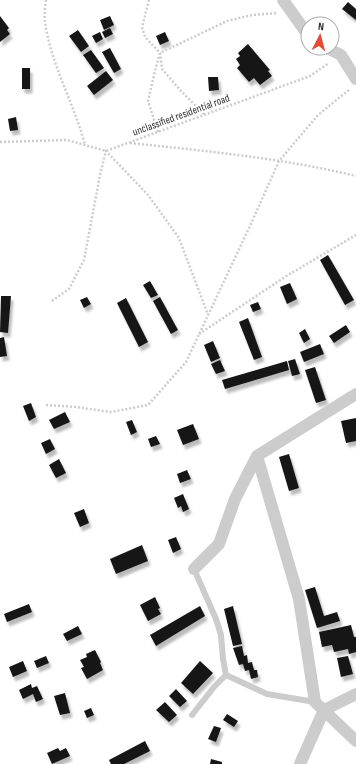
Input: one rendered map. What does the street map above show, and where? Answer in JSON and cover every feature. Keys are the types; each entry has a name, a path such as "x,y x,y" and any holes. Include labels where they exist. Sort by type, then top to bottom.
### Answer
{"street":[{"path":"283,0 300,23"},
{"path":"341,55 356,79"},
{"path":"194,569 219,544 235,499 257,456 356,394"},
{"path":"257,456 299,599 319,706 300,764"},
{"path":"319,706 356,694"},
{"path":"319,706 356,741"}],"lane":[{"path":"194,569 216,619 221,635 226,675"},
{"path":"226,675 267,694 319,706"},
{"path":"192,715 214,687 226,675"}],"path":[{"path":"46,0 45,20 53,58 79,123 85,145"},
{"path":"149,0 142,27 145,38 160,53 162,70 205,115"},
{"path":"158,132 148,101 154,71 160,53 227,21 252,15 291,10"},
{"name":"unclassified residential road","path":"106,151 310,76 341,55"},
{"path":"46,405 76,407 111,412 148,405 186,362 250,226 278,161 318,115 352,87 356,79"},
{"path":"0,142 67,140 106,151 148,195 179,238 199,295 208,315"},
{"path":"130,142 320,167 356,176"},
{"path":"52,301 69,289 84,260 106,151"},
{"path":"198,335 288,275 356,235"}],"building":[{"path":"348,2 356,9 356,20 342,9"},
{"path":"0,16 9,28 7,30 10,34 0,42"},
{"path":"110,16 114,25 104,30 100,20"},
{"path":"110,28 113,34 105,38 102,32"},
{"path":"78,30 89,46 81,52 69,36"},
{"path":"100,32 103,39 96,43 92,36"},
{"path":"165,32 169,41 160,45 156,36"},
{"path":"248,44 270,70 268,71 272,76 260,85 254,78 249,82 237,68 240,65 236,59 240,56 238,53"},
{"path":"110,48 121,69 114,73 102,52"},
{"path":"91,50 104,68 96,73 83,55"},
{"path":"22,68 30,68 30,89 22,89"},
{"path":"106,71 113,80 94,95 87,86"},
{"path":"208,77 218,77 219,90 209,91"},
{"path":"16,117 18,130 10,131 8,119"},
{"path":"328,255 354,300 345,305 320,260"},
{"path":"150,281 158,295 151,298 143,285"},
{"path":"290,283 297,299 287,304 280,287"},
{"path":"1,296 11,296 8,333 0,332"},
{"path":"87,297 91,304 84,308 80,300"},
{"path":"160,297 178,330 171,334 153,301"},
{"path":"126,298 148,342 139,347 117,303"},
{"path":"258,302 261,309 253,312 250,305"},
{"path":"248,318 262,357 254,360 239,322"},
{"path":"346,325 350,332 334,343 329,336"},
{"path":"305,329 310,339 304,343 299,333"},
{"path":"4,337 7,356 0,357 0,338"},
{"path":"213,341 220,358 211,362 204,345"},
{"path":"320,344 324,354 304,362 300,352"},
{"path":"295,359 300,374 292,376 288,361"},
{"path":"220,360 225,371 216,374 211,364"},
{"path":"287,361 289,370 225,389 222,380"},
{"path":"315,367 326,400 316,403 305,370"},
{"path":"31,403 36,417 29,421 23,406"},
{"path":"65,412 70,422 54,429 49,420"},
{"path":"356,418 356,441 346,443 341,421"},
{"path":"132,420 137,432 131,435 126,422"},
{"path":"193,424 199,439 183,445 177,430"},
{"path":"156,436 160,444 151,447 148,439"},
{"path":"50,439 55,449 46,454 41,443"},
{"path":"289,454 299,488 289,491 279,457"},
{"path":"59,459 66,473 56,478 49,465"},
{"path":"187,470 191,479 180,483 177,474"},
{"path":"183,494 189,509 183,512 181,506 178,508 174,498"},
{"path":"84,509 89,523 80,527 74,513"},
{"path":"176,537 181,549 173,553 168,540"},
{"path":"142,545 148,561 116,574 110,559"},
{"path":"315,587 324,616 337,612 340,621 317,628 305,590"},
{"path":"155,597 161,614 148,621 140,605"},
{"path":"29,604 32,612 7,622 4,614"},
{"path":"200,606 205,616 156,646 150,635"},
{"path":"233,606 242,644 233,646 224,609"},
{"path":"351,625 354,637 356,637 356,652 349,654 348,649 334,652 332,645 322,647 319,632"},
{"path":"78,626 82,634 67,641 63,634"},
{"path":"242,646 244,656 247,655 248,663 252,662 254,670 257,670 258,677 251,679 249,670 245,671 243,664 239,665 233,648"},
{"path":"95,650 103,670 87,679 81,668 84,667 80,660 87,657 86,654"},
{"path":"46,656 49,663 37,668 34,661"},
{"path":"348,656 353,674 341,677 337,658"},
{"path":"23,661 27,671 13,677 9,667"},
{"path":"200,661 213,673 193,694 181,683"},
{"path":"31,684 32,688 37,686 43,699 36,702 33,694 23,699 19,690"},
{"path":"176,689 187,701 180,707 169,696"},
{"path":"65,693 70,713 60,715 54,696"},
{"path":"165,702 177,715 169,722 156,710"},
{"path":"91,708 94,715 87,718 84,711"},
{"path":"227,714 238,721 234,727 223,720"},
{"path":"214,726 221,728 216,742 208,739"},
{"path":"145,741 150,751 124,764 111,764 109,760"},
{"path":"58,748 60,751 66,748 70,756 52,764 47,753"},
{"path":"211,759 222,762 222,764 210,764"}]}
